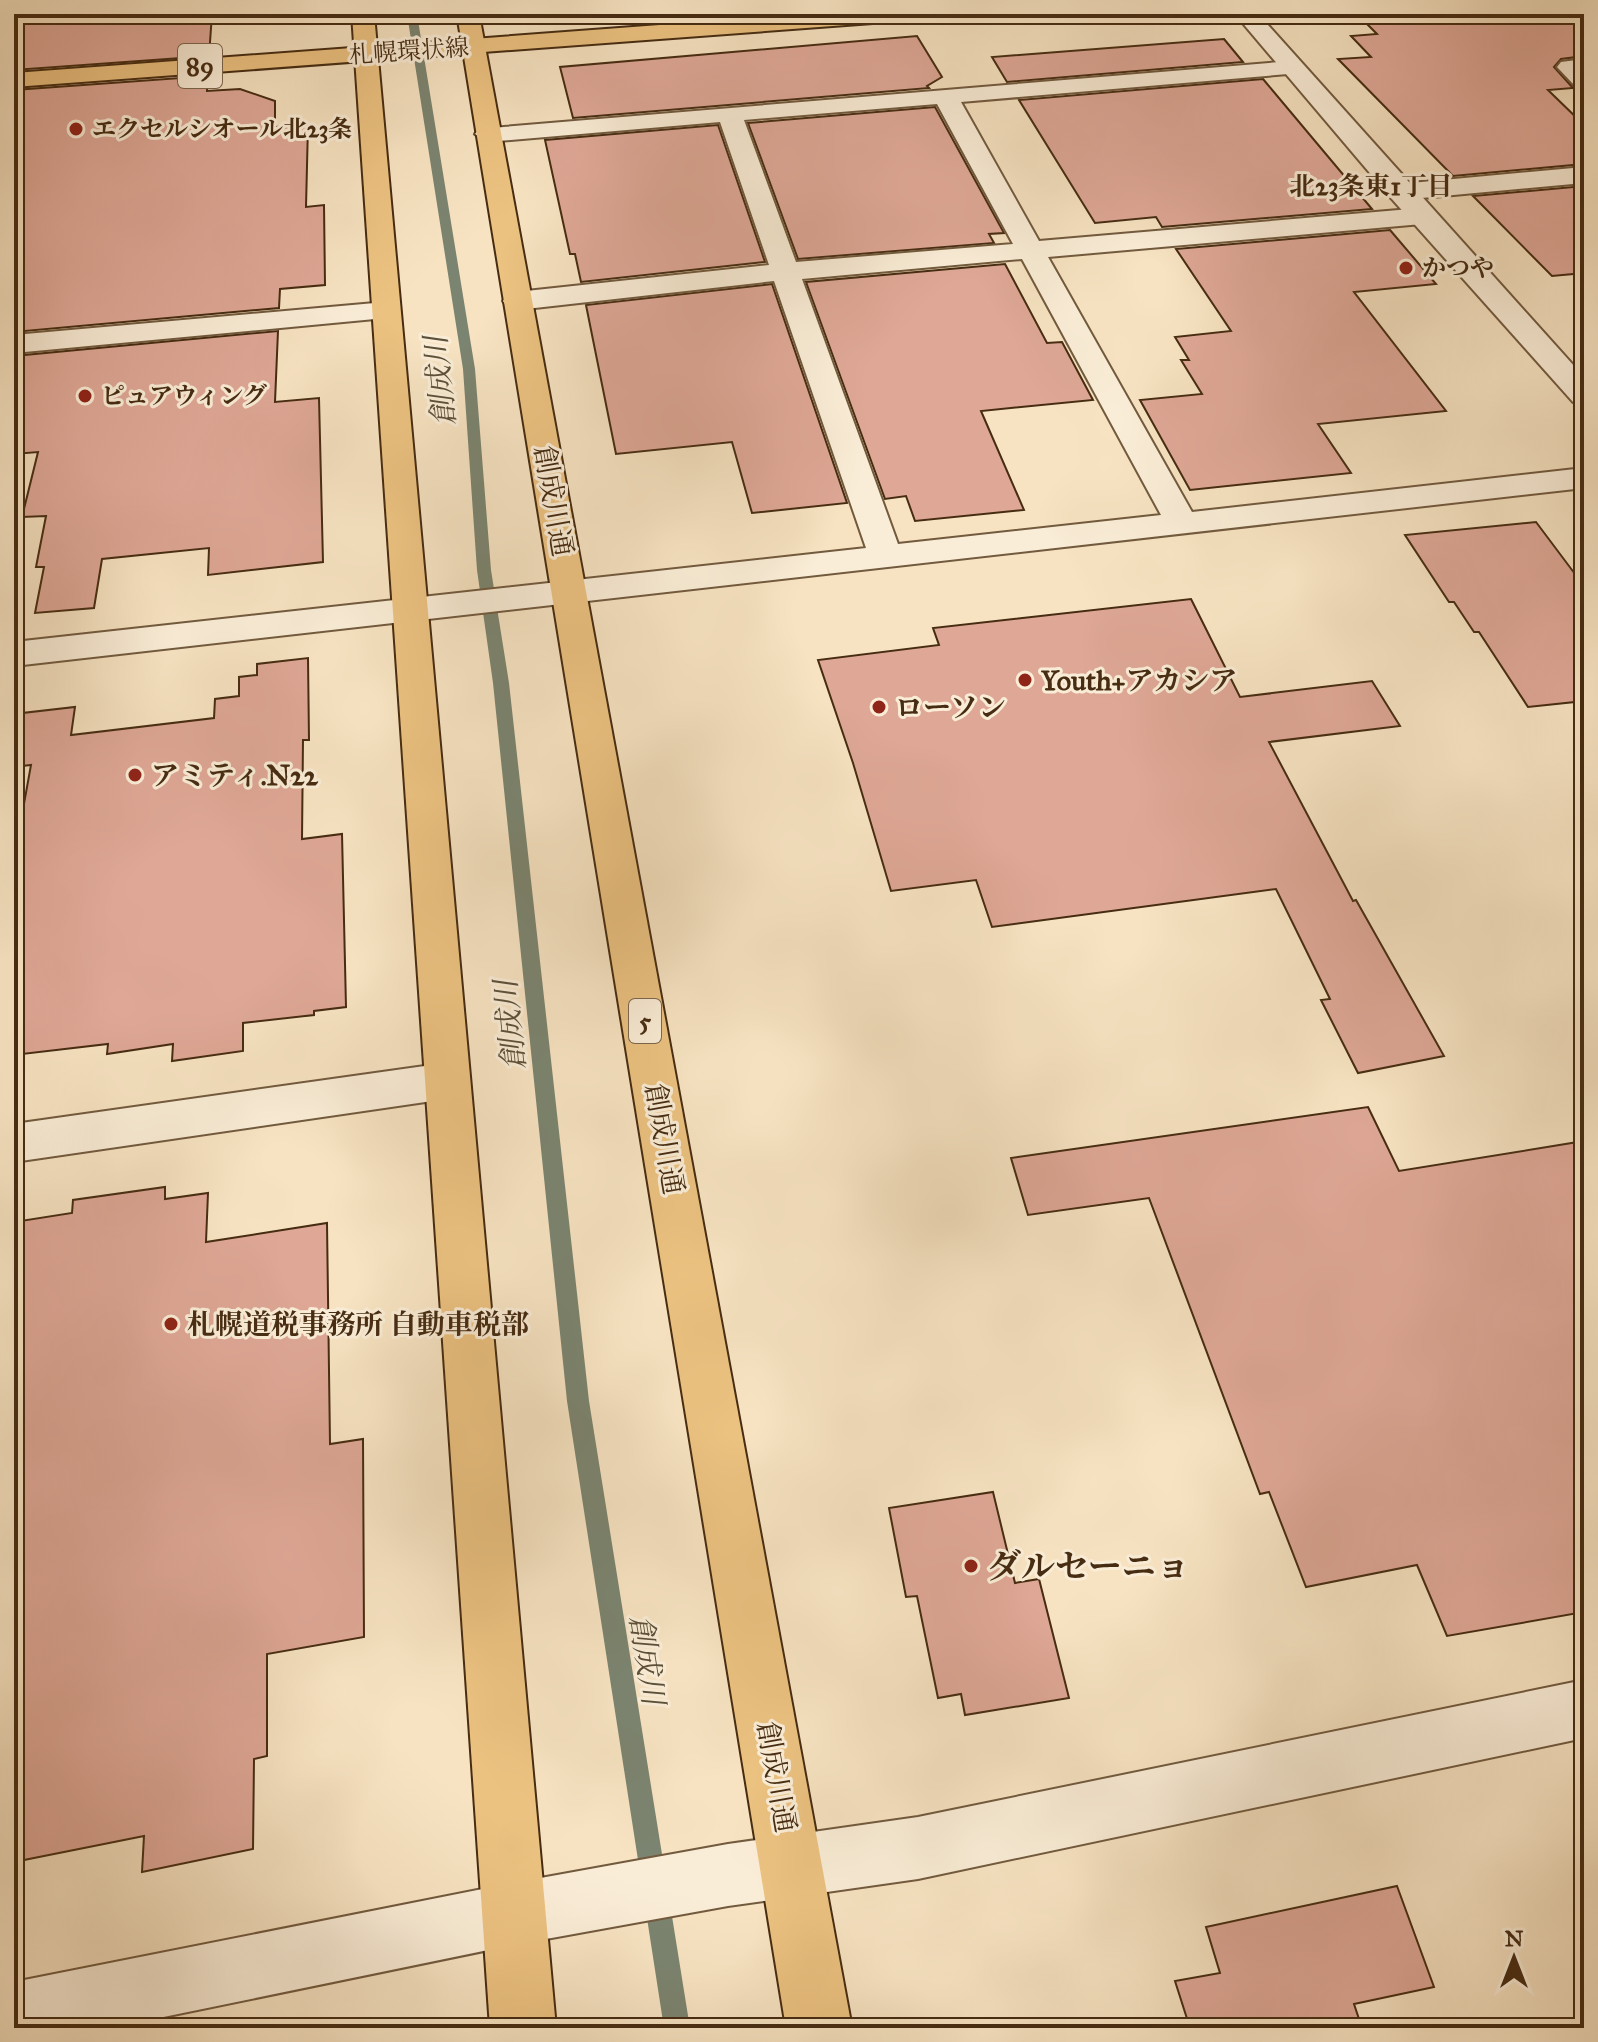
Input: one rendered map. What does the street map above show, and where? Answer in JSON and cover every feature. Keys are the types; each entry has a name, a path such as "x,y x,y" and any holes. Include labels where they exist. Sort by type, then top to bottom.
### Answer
{"main road":[{"name":"札幌環状線","path":"14,80 371,40 900,14"},
{"name":"創成川通","path":"462,36 488,134 517,301 549,594 792,1865 819,2028"},
{"path":"371,40 386,311 431,607 446,1081 523,2028"}],"street":[{"path":"1246,14 1400,192 1584,395"},
{"path":"1584,66 1569,67 1584,81"},
{"path":"488,134 1292,68"},
{"path":"945,96 1028,251 1182,524"},
{"path":"729,114 886,557"},
{"path":"1400,192 1584,175"},
{"path":"517,301 783,272 1422,216"},
{"path":"14,344 386,311"},
{"path":"14,654 1584,478"},
{"path":"14,1143 446,1081"},
{"path":"14,2015 576,1902 728,1875 918,1848 1584,1709"}],"building":[{"path":"156,14 212,14 209,56 14,70 14,24"},
{"path":"1414,14 1584,14 1584,56 1561,59 1554,67 1573,88 1548,90 1584,125 1584,164 1453,176 1338,59 1371,57 1351,36 1377,34 1361,18"},
{"path":"917,36 942,77 927,86 929,88 573,118 560,67"},
{"path":"1224,39 1243,62 1007,82 992,57"},
{"path":"208,76 207,91 240,89 275,101 275,127 308,125 306,207 324,205 325,285 280,289 279,308 14,332 14,90"},
{"path":"1263,79 1372,209 1162,227 1156,217 1095,223 1019,100"},
{"path":"935,107 1004,233 989,234 994,243 798,259 748,123"},
{"path":"718,125 765,262 581,282 575,254 570,254 545,140"},
{"path":"1584,186 1584,273 1552,276 1473,196"},
{"path":"1390,230 1436,284 1354,292 1446,411 1318,424 1351,473 1190,490 1140,400 1202,394 1181,360 1189,360 1175,337 1231,331 1176,249"},
{"path":"1005,264 1047,343 1062,342 1093,400 981,411 1024,510 915,521 906,496 885,499 806,282"},
{"path":"772,284 847,503 752,513 732,442 616,454 586,305"},
{"path":"278,331 275,402 319,398 323,562 208,575 209,548 102,559 94,608 35,613 44,567 36,567 46,516 22,517 38,452 14,454 14,356"},
{"path":"1536,522 1584,586 1584,701 1528,707 1479,632 1474,632 1454,602 1449,602 1405,535"},
{"path":"1191,599 1240,697 1372,681 1400,726 1269,742 1353,901 1356,900 1444,1056 1358,1073 1321,1000 1330,999 1276,889 992,927 976,880 891,891 818,660 939,645 933,628"},
{"path":"308,658 309,740 303,740 302,839 342,834 346,1007 314,1011 314,1015 243,1023 243,1051 172,1061 173,1044 107,1054 108,1044 14,1055 14,859 31,765 14,767 14,714 75,707 71,735 214,718 215,699 239,696 239,677 257,675 257,664"},
{"path":"1368,1107 1399,1171 1584,1141 1584,1612 1447,1636 1417,1565 1306,1587 1269,1492 1260,1494 1149,1198 1028,1215 1011,1158"},
{"path":"165,1187 165,1199 208,1193 206,1242 327,1223 330,1444 363,1439 364,1637 267,1654 267,1756 254,1759 253,1849 142,1872 144,1836 14,1862 14,1222 72,1213 73,1200"},
{"path":"993,1492 1015,1583 1039,1579 1069,1698 965,1715 961,1694 938,1698 917,1596 906,1597 889,1508"},
{"path":"1397,1886 1434,1987 1354,2004 1362,2028 1190,2028 1175,1981 1220,1973 1206,1927"}],"waterway":[{"name":"創成川","path":"412,14 469,369 484,570 501,683 578,1401 677,2028"}],"place":[{"name":"エクセルシオール北23条","path":"76,129"},
{"name":"かつや","path":"1406,268"},
{"name":"ピュアウィング","path":"85,396"},
{"name":"Youth+アカシア","path":"1025,680"},
{"name":"ローソン","path":"879,707"},
{"name":"アミティ.N22","path":"135,775"},
{"name":"札幌道税事務所 自動車税部","path":"171,1324"},
{"name":"ダルセーニョ","path":"971,1566"}],"district":[{"name":"北23条東1丁目","path":"1371,186"}]}
